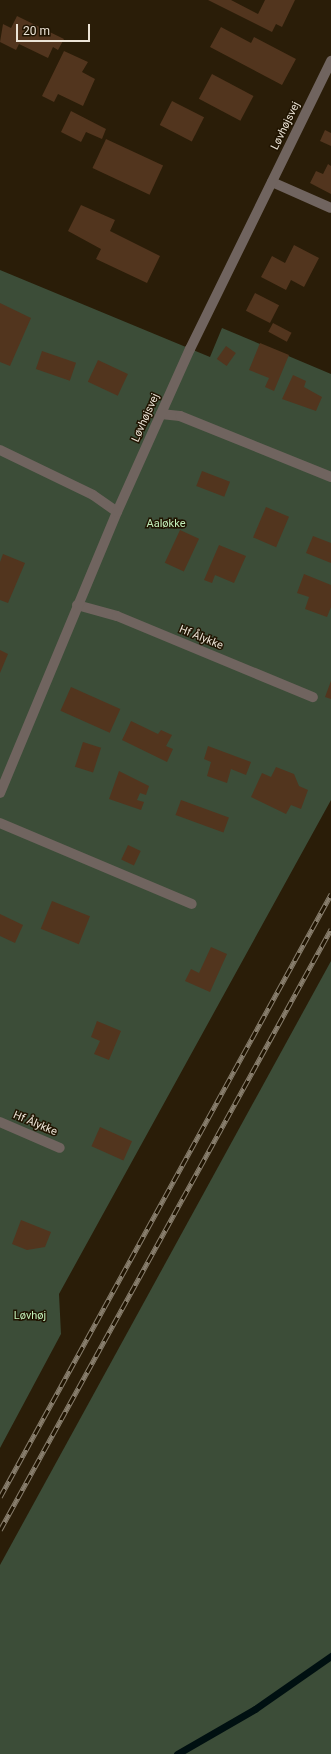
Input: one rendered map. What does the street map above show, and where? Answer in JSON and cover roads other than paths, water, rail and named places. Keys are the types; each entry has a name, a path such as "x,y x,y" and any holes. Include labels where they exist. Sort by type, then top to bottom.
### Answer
{"street":[{"name":"Løvhøjsvej","path":"0,793 3,778 77,605 190,349 331,61"},
{"path":"272,182 331,208"},
{"path":"161,414 180,416 331,478"},
{"path":"0,450 93,495 117,512"},
{"name":"Hf Ålykke","path":"77,605 117,616 313,697"},
{"path":"0,823 192,904"},
{"name":"Hf Ålykke","path":"0,1122 60,1148"}],"waterway":[{"path":"177,1754 255,1709 331,1656"}],"railway":[{"path":"0,1497 331,894"},
{"path":"0,1530 331,929"}],"park label":[{"name":"Aaløkke","path":"166,524"},
{"name":"Løvhøj","path":"30,1316"}]}
